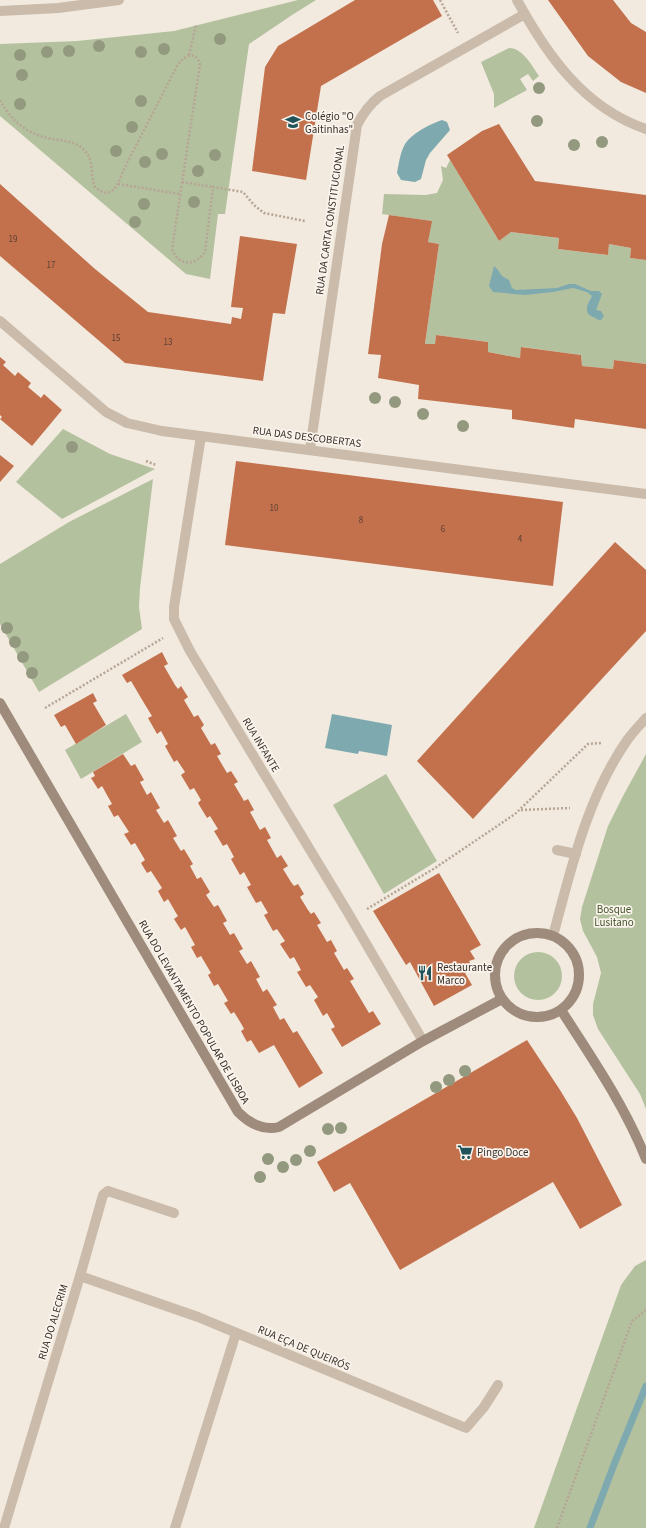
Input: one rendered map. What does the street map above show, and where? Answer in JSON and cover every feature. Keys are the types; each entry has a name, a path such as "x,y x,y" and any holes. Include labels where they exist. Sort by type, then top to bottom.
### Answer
{"street":[{"path":"0,12 58,8 119,0"},
{"path":"517,0 551,56 583,92 619,117 646,129"},
{"name":"RUA DA CARTA CONSTITUCIONAL","path":"310,449 358,124 370,105 380,96 525,14"},
{"name":"RUA DAS DESCOBERTAS","path":"0,322 100,406 120,420 142,427 646,494"},
{"name":"RUA INFANTE","path":"201,436 174,607 174,619 190,651 347,911 423,1041"},
{"name":"RUA DO LEVANTAMENTO POPULAR DE LISBOA","path":"0,703 238,1112 245,1119 263,1128 271,1129 278,1127 423,1041 502,999"},
{"path":"553,936 588,816 606,775 628,738 646,718"},
{"path":"557,850 576,854"},
{"path":"542,933 553,936 564,942 573,952 579,970 577,990 570,1001 561,1010 549,1016 536,1017 523,1015 511,1009 502,999 497,988 495,976 496,964 508,944 518,937 542,933"},
{"path":"561,1010 605,1079 646,1158"},
{"name":"RUA DO ALECRIM","path":"4,1528 103,1195 108,1190 174,1213"},
{"name":"RUA EÇA DE QUEIRÓS","path":"80,1276 198,1317 466,1428 484,1407 498,1385"},
{"path":"175,1528 236,1333"}],"path":[{"path":"440,0 458,33"},
{"path":"189,55 196,25"},
{"path":"0,100 15,121 36,135 66,140 78,145 86,152 91,162 94,184 99,191 112,191 118,184 123,171 177,66 182,59 189,55 194,56 198,59 200,64 172,250 177,259 183,262 189,263 200,258 205,252 213,187"},
{"path":"182,182 243,192 254,205 264,213 305,220"},
{"path":"118,184 180,194"},
{"path":"146,461 156,465"},
{"path":"45,708 167,636"},
{"path":"366,910 435,868 520,810 588,744 601,743"},
{"path":"520,810 570,808"},
{"path":"557,1528 632,1321 646,1310"}],"green space":[{"path":"298,0 316,0 249,44 225,214 218,214 210,279 186,274 0,116 0,44 77,41 174,31"},
{"path":"509,48 523,54 539,76 533,81 528,74 520,79 527,90 494,108 494,94 481,62"},
{"path":"450,160 499,241 511,232 559,238 558,249 608,255 609,244 631,248 630,258 646,260 646,364 614,360 613,369 582,366 581,355 522,347 520,358 488,352 488,342 436,335 435,344 425,344 439,244 428,242 431,221 382,214 384,194 426,195 437,193 443,180 441,166 446,168"},
{"path":"63,429 110,454 155,469 62,519 16,482"},
{"path":"153,479 140,588 139,607 142,629 39,692 0,624 0,564 69,522"},
{"path":"126,714 142,742 81,779 65,750"},
{"name":"Bosque Lusitano","path":"646,754 646,1109 640,1094 598,1029 593,1015 593,1004 601,973 597,957 583,931 580,919 582,907 608,826"},
{"path":"386,774 437,861 384,894 333,805"},
{"path":"538,952 547,954 555,959 560,967 562,976 560,985 555,993 547,998 538,1000 529,998 521,993 516,985 514,976 516,967 521,959 529,954"},
{"path":"646,1260 646,1528 534,1528 621,1285 635,1266"}],"water":[{"path":"442,120 447,122 450,130 430,153 426,160 421,179 415,182 401,180 397,173 405,144 412,136 422,129"},
{"path":"494,266 502,276 509,280 512,288 516,290 557,288 569,284 575,284 591,291 599,291 602,294 596,310 601,311 604,316 601,320 599,320 589,315 587,307 592,296 587,292 573,288 525,295 493,292 489,286"},
{"path":"332,714 392,725 387,756 359,751 358,754 325,748"}],"building":[{"path":"355,0 433,0 442,16 321,86 306,180 252,171 265,67 278,46"},
{"path":"548,0 613,0 631,23 646,32 646,93 621,82 588,56"},
{"path":"499,124 535,181 646,195 646,260 630,258 631,248 609,244 608,255 558,249 559,238 511,232 499,241 447,155 482,131"},
{"path":"0,184 95,269 148,312 231,324 232,317 241,319 243,308 231,307 240,236 297,244 285,314 273,313 263,381 125,363 0,256"},
{"path":"389,215 432,221 428,242 439,244 425,344 435,344 436,335 488,342 488,352 520,358 521,347 581,355 582,366 613,369 614,360 646,364 646,429 575,419 574,428 512,419 512,410 418,399 419,385 378,378 381,355 368,354 382,244"},
{"path":"0,357 6,362 3,365 15,376 18,372 31,383 28,387 41,398 44,394 62,410 32,446 0,419 2,417 0,415"},
{"path":"0,455 14,466 0,482"},
{"path":"236,461 563,502 553,586 225,545"},
{"path":"615,542 646,570 646,631 473,819 417,761"},
{"path":"162,652 168,664 164,666 178,689 181,686 188,697 184,700 194,717 198,715 204,725 201,728 211,745 215,743 221,754 217,756 227,773 231,771 238,782 234,784 244,801 248,799 254,810 250,812 260,830 265,827 271,838 267,840 277,858 281,855 288,866 283,869 294,886 298,884 304,894 300,897 311,914 314,912 321,923 317,925 327,942 331,940 337,951 334,953 344,970 347,968 354,979 350,981 369,1013 373,1011 381,1024 342,1047 331,1029 335,1027 327,1013 323,1016 314,1000 318,997 310,985 306,987 297,972 301,970 294,957 290,959 280,944 285,941 277,929 273,931 264,915 268,913 261,901 256,903 247,887 251,885 244,872 240,875 231,859 234,857 227,844 223,846 214,831 218,829 210,816 207,818 198,803 201,800 194,788 190,790 181,775 185,772 177,760 174,762 165,746 168,744 161,731 157,734 148,718 152,716 131,681 127,683 122,675"},
{"path":"93,693 97,701 93,703 106,725 76,744 65,725 61,727 54,715"},
{"path":"123,754 131,766 135,764 144,780 140,782 147,795 151,792 160,808 156,810 164,823 168,820 177,836 173,838 181,851 184,849 193,864 190,866 197,879 201,877 210,892 206,895 214,907 218,905 227,921 223,923 230,935 234,933 243,949 239,951 247,964 251,961 260,977 256,979 263,992 267,989 277,1005 273,1007 280,1020 284,1018 293,1033 297,1031 323,1073 299,1088 274,1045 259,1053 251,1040 247,1042 241,1031 244,1029 242,1025 234,1012 231,1014 224,1003 228,1001 218,984 214,986 208,975 211,973 201,956 197,958 191,947 195,945 185,927 181,930 174,919 178,916 168,899 164,902 158,891 162,888 151,871 147,873 141,863 145,860 135,843 131,845 124,834 129,832 118,815 114,817 108,806 112,804 102,786 98,789 91,778 95,776 93,772"},
{"path":"439,873 481,945 470,951 475,959 469,961 473,969 465,973 472,985 434,1006 410,962 406,965 373,911"},
{"name":"Pingo Doce","path":"527,1040 577,1118 622,1205 580,1229 553,1182 400,1270 350,1183 334,1192 317,1162"}],"waterway":[{"path":"590,1528 646,1386"}],"place":[{"name":"Colégio \"O Gaitinhas\"","path":"293,122"},
{"name":"Restaurante Marco","path":"425,973"},
{"name":"Pingo Doce","path":"465,1152"}]}
